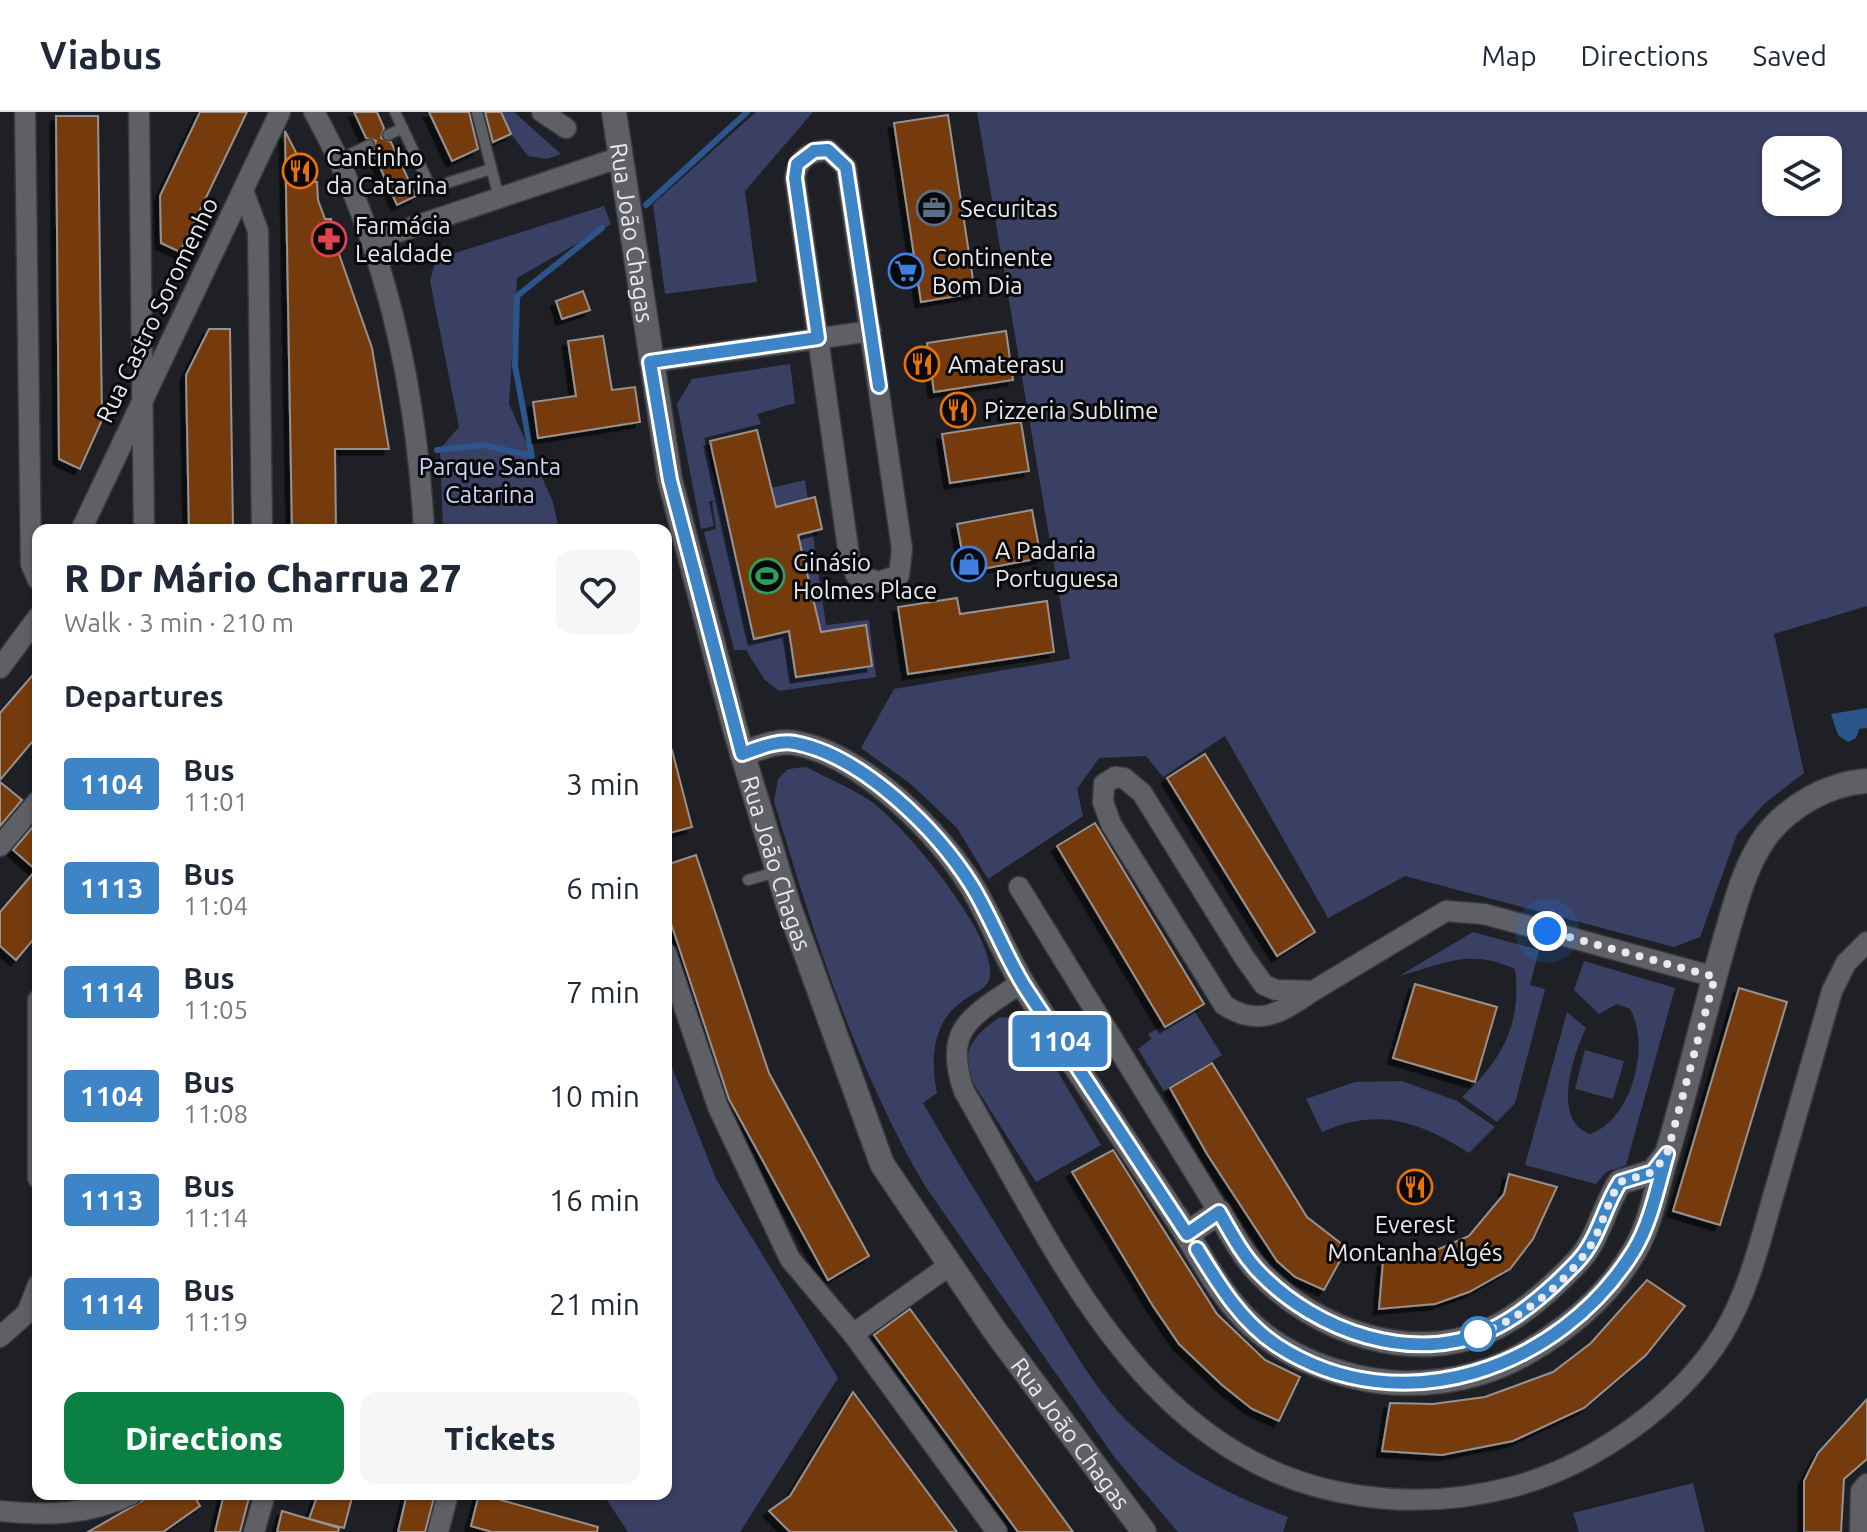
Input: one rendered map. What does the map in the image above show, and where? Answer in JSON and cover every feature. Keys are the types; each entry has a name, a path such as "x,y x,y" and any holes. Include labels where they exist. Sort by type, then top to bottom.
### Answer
{"street":[{"path":"25,112 32,566"},
{"path":"139,112 144,524"},
{"name":"Rua Castro Soromenho","path":"84,524 280,112"},
{"path":"314,112 340,159 371,241 407,369 420,461 424,524"},
{"path":"542,112 566,128"},
{"name":"Rua João Chagas","path":"614,112 618,158 670,480 742,754 778,871 882,1164 950,1265 1144,1532"},
{"path":"828,150 846,167 902,559 899,575 879,582 856,575 850,562 818,338 795,178 797,164 814,151 828,150"},
{"path":"371,241 618,158"},
{"path":"243,190 258,231 262,524"},
{"path":"650,362 871,331"},
{"path":"0,668 32,625"},
{"path":"742,754 780,743 795,743 829,756 887,793 946,849 973,887 1022,982 1230,1300 1251,1324 1279,1346 1306,1359 1379,1381 1450,1380 1481,1373 1516,1359 1576,1320 1635,1250 1667,1154 1740,888 1763,839 1792,810 1816,796 1837,786 1867,781"},
{"path":"1313,991 1291,992 1264,985 1142,793 1124,778 1108,780 1104,784 1103,802 1111,824 1224,1005 1251,1018 1269,1017 1313,991 1424,921 1458,910 1484,914 1715,977"},
{"path":"0,846 32,808"},
{"path":"1019,887 1237,1242 1260,1273 1299,1304 1360,1336 1391,1342 1455,1341 1490,1331 1534,1303 1591,1245 1620,1182 1653,1172 1667,1154"},
{"path":"1022,982 971,1017 963,1029 956,1068 972,1104 1105,1330 1183,1417 1216,1443 1311,1487 1407,1501 1499,1491 1528,1483 1591,1456 1644,1419 1697,1365 1723,1333 1748,1280 1837,978 1867,942"},
{"path":"672,971 718,1107 790,1259 853,1334 997,1532"},
{"path":"1620,1182 1641,1192 1651,1209"},
{"path":"1187,1234 1219,1212"},
{"path":"1206,1264 1237,1242"},
{"path":"853,1334 950,1265"},
{"path":"0,1337 27,1313 32,1300"},
{"path":"1860,1532 1861,1491 1867,1484"},
{"path":"0,1511 73,1513 108,1506 120,1500"},
{"path":"254,1532 263,1500"},
{"path":"438,1532 446,1500"}],"lane":[{"path":"395,112 431,188 491,169"},
{"path":"477,112 499,198"},
{"path":"388,135 403,128"},
{"path":"340,159 369,145"},
{"path":"748,880 778,871"}],"green space":[{"path":"501,112 514,112 561,154 547,159 528,156 511,134"},
{"path":"756,112 813,112 745,191 757,282 665,294 653,204"},
{"path":"977,112 1867,112 1867,606 1774,634 1804,773 1765,803 1737,834 1700,937 1674,947 1405,876 1328,918 1225,736 1163,777 1146,756 1099,758 1077,789 1083,816 988,879 957,828 912,785 861,748 894,689 1070,659"},
{"name":"Parque Santa Catarina","path":"604,206 611,224 517,278 509,404 553,502 558,524 443,524 440,449 459,427 430,281 436,259"},
{"name":"Ginásio Holmes Place","path":"790,364 795,403 757,414 761,424 704,438 720,500 805,480 826,625 869,620 876,677 779,691 764,679 746,650 734,650 704,532 716,529 712,502 716,501 709,501 714,526 701,529 677,404 692,379"},
{"path":"806,767 856,792 886,814 948,886 982,942 990,965 988,982 945,1019 934,1055 937,1093 923,1103 1071,1347 1117,1411 1149,1441 1205,1479 1245,1500 1288,1517 1283,1532 1178,1532 1115,1458 925,1186 877,1094 838,998 774,801 778,779 788,769"},
{"path":"1473,932 1539,950 1530,985 1545,989 1515,1103 1497,1122 1462,1097 1488,1069 1506,1040 1515,1007 1515,969 1470,959 1399,976"},
{"path":"1584,961 1675,988 1626,1165 1606,1172 1596,1184 1525,1165 1567,1012 1586,1028 1568,1086 1571,1115 1578,1127 1590,1134 1605,1126 1617,1114 1634,1080 1639,1042 1630,1009 1617,1004 1599,1014 1574,990"},
{"path":"1193,1009 1222,1055 1164,1091 1138,1049 1151,1039 1148,1034"},
{"path":"1000,1017 1018,1018 1031,1026 1101,1145 1036,1182 968,1075 970,1048 985,1029"},
{"path":"1585,1050 1624,1061 1613,1099 1575,1089"},
{"path":"672,1067 716,1179 838,1378 740,1532 628,1532 607,1500 672,1500"},
{"path":"1402,1081 1457,1101 1495,1127 1469,1153 1433,1133 1398,1121 1362,1120 1322,1132 1306,1099 1355,1082"},
{"path":"1693,1483 1705,1532 1579,1532 1573,1513"}],"shaded area":[{"path":"1867,708 1867,728 1859,729 1856,738 1848,742 1838,735 1831,714"}],"building":[{"path":"200,112 247,112 180,252 161,243 160,196"},
{"path":"354,112 377,112 384,128 381,138 391,142 416,196 397,205 373,152 376,141 366,138"},
{"path":"429,112 469,112 478,149 452,161"},
{"path":"485,112 501,112 511,134 493,142"},
{"name":"Securitas","path":"948,115 975,293 921,302 894,123"},
{"path":"56,116 98,116 102,420 80,469 59,459"},
{"path":"285,131 311,182 317,182 318,200 325,219 331,219 332,234 372,348 389,449 335,449 336,524 292,524"},
{"path":"583,291 590,310 562,319 556,301"},
{"path":"209,329 230,329 233,524 189,524 186,375"},
{"path":"1006,331 1013,380 934,392 927,343"},
{"path":"603,336 612,390 635,387 640,422 538,438 533,402 576,396 568,341"},
{"path":"1021,422 1029,471 950,483 942,434"},
{"name":"Ginásio Holmes Place","path":"757,430 776,507 815,497 822,529 798,535 821,632 866,625 872,666 796,677 789,631 754,639 710,441"},
{"path":"1032,510 1041,558 966,572 957,524"},
{"path":"957,598 960,614 1047,601 1054,652 908,674 898,607"},
{"path":"32,676 32,742 0,780 0,713"},
{"path":"672,750 692,827 672,832"},
{"path":"1205,754 1315,932 1277,956 1167,778"},
{"path":"0,782 22,800 0,826"},
{"path":"1095,823 1204,1004 1165,1027 1057,846"},
{"path":"32,828 32,867 13,850"},
{"path":"696,855 769,1073 869,1256 828,1280 729,1099 672,926 672,863"},
{"path":"32,875 32,941 16,960 0,946 0,912"},
{"path":"1415,984 1497,1007 1475,1082 1393,1058"},
{"path":"1739,988 1787,1002 1720,1225 1673,1211"},
{"path":"1212,1063 1307,1217 1347,1248 1324,1290 1295,1277 1277,1261 1207,1154 1170,1088"},
{"path":"1113,1150 1217,1314 1265,1360 1300,1377 1279,1421 1252,1409 1222,1385 1179,1344 1153,1306 1072,1172"},
{"path":"1509,1174 1557,1187 1533,1239 1510,1269 1469,1292 1435,1304 1379,1309 1383,1261 1416,1259 1469,1236 1504,1194"},
{"path":"1647,1280 1685,1306 1646,1355 1584,1408 1513,1441 1442,1455 1382,1451 1390,1403 1433,1404 1485,1397 1553,1372 1591,1343"},
{"path":"910,1309 1073,1532 1018,1532 874,1335"},
{"path":"853,1392 957,1532 790,1532 769,1511 790,1496"},
{"path":"1867,1399 1867,1459 1844,1479 1841,1532 1804,1532 1804,1481 1818,1453"},
{"path":"144,1500 196,1500 200,1506 163,1532 88,1532"},
{"path":"223,1500 248,1500 240,1532 215,1532"},
{"path":"316,1500 351,1500 344,1528 309,1519"},
{"path":"406,1500 433,1500 425,1532 398,1532"},
{"path":"478,1500 501,1500 598,1527 597,1532 492,1532 471,1526"},
{"path":"282,1511 339,1528 338,1532 277,1532"}],"waterway":[{"path":"646,205 747,112"},
{"path":"437,450 484,445 532,456 515,366 517,296 602,228"}],"bus line":[{"name":"1104","path":"879,386 846,167 839,157 828,150 814,151 797,164 795,178 818,338 650,362 670,480 742,754 760,747 795,743 829,756 887,793 920,821 946,849 973,887 1022,982 1187,1234 1219,1212 1260,1273 1310,1312 1360,1336 1423,1344 1455,1341 1490,1331 1534,1303 1579,1261 1591,1245 1620,1182 1653,1172 1667,1154 1635,1250 1600,1296 1576,1320 1516,1359 1481,1373 1450,1380 1379,1381 1353,1376 1279,1346 1251,1324 1230,1300 1197,1249"}],"place":[{"name":"Cantinho da Catarina","path":"300,171"},
{"name":"Securitas","path":"934,208"},
{"name":"Farmácia Lealdade","path":"329,239"},
{"name":"Continente Bom Dia","path":"906,271"},
{"name":"Amaterasu","path":"922,364"},
{"name":"Pizzeria Sublime","path":"958,410"},
{"name":"A Padaria Portuguesa","path":"969,564"},
{"name":"Ginásio Holmes Place","path":"767,576"},
{"name":"Everest Montanha Algés","path":"1415,1187"}],"route":[{"path":"1478,1334 1472,1336 1490,1331 1534,1303 1579,1261 1591,1245 1620,1182 1653,1172 1667,1154 1715,977 1547,931"}]}
